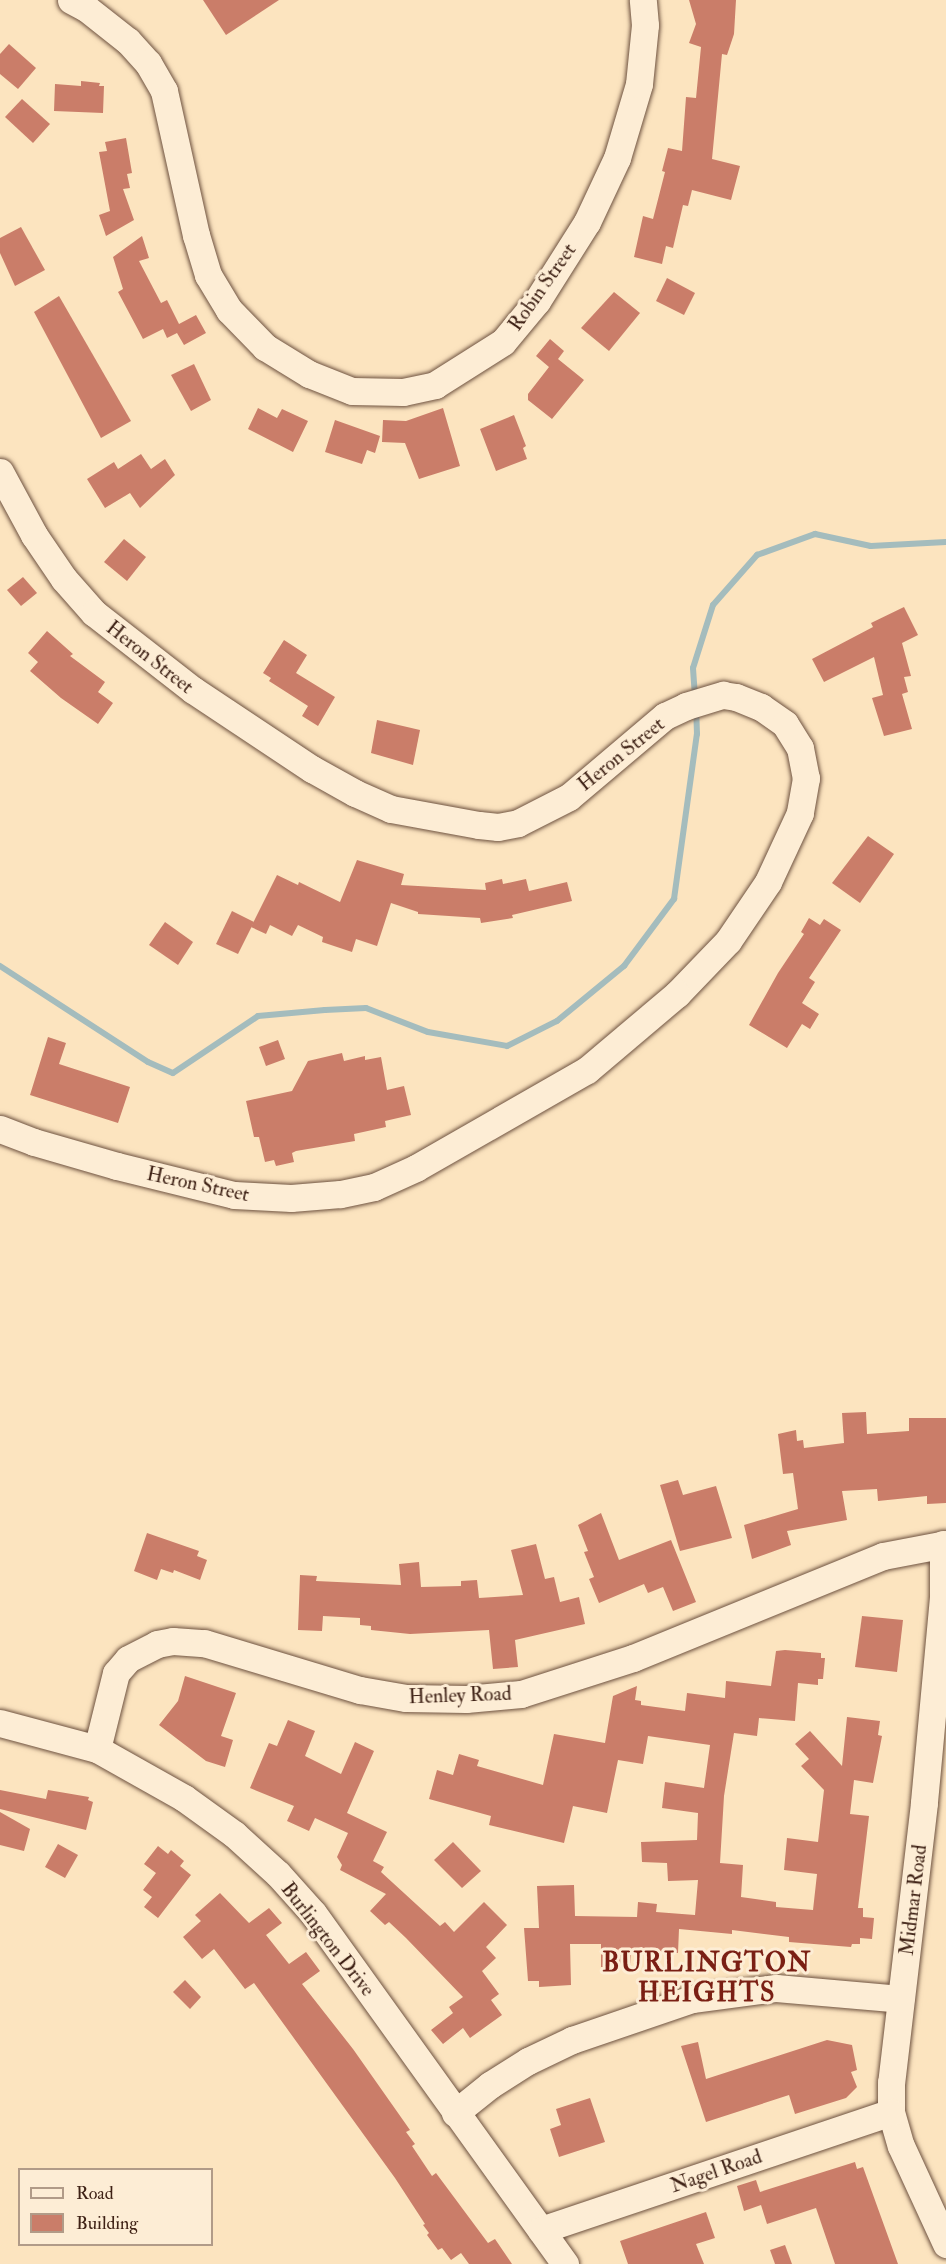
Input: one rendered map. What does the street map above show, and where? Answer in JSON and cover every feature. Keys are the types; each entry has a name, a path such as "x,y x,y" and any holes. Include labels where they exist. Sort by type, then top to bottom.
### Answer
{"street":[{"name":"Robin Street","path":"71,0 86,8 128,41 148,63 164,91 196,235 208,275 229,310 265,346 309,374 352,391 403,392 435,384 502,342 537,301 587,222 616,158 639,84 645,25 643,0"},
{"name":"Heron Street","path":"0,472 34,535 64,579 94,613 193,690 312,769 355,793 391,809 479,825 498,826 518,823 569,797 665,716 686,706 723,695 736,696 761,707 785,724 800,748 806,778 800,813 768,882 728,941 677,994 625,1040 562,1086 416,1168 374,1187 340,1194 291,1198 234,1195 117,1166 34,1142 0,1129"},
{"name":"Henley Road","path":"97,1749 116,1673 128,1659 157,1644 173,1641 204,1643 360,1690 406,1698 466,1699 521,1694 633,1658 883,1556 945,1544"},
{"name":"Midmar Road","path":"945,1544 943,1597 924,1803 891,2082 891,2112 901,2146 946,2244"},
{"name":"Burlington Drive","path":"0,1723 97,1749 184,1798 234,1834 278,1874 314,1913 454,2113 565,2264"},
{"path":"454,2113 490,2085 555,2049 692,2000 776,1988 901,1999"},
{"name":"Nagel Road","path":"541,2230 891,2112"}],"building":[{"path":"203,0 279,0 226,35"},
{"path":"689,0 736,0 734,34 727,55 722,54 712,159 740,166 731,200 692,190 688,206 683,205 673,248 666,246 662,264 634,257 643,216 653,219 665,172 662,171 668,148 682,151 686,97 696,98 701,47 689,43 696,24"},
{"path":"9,44 36,68 18,89 0,74 0,54"},
{"path":"81,81 100,83 99,86 104,86 103,113 54,111 55,84 81,86"},
{"path":"22,99 50,124 33,143 5,117"},
{"path":"126,138 132,173 127,174 130,188 123,189 134,220 106,236 99,215 110,211 99,152 107,151 105,142"},
{"path":"21,227 45,270 15,286 0,253 0,238"},
{"path":"142,236 149,258 139,261 161,303 167,300 179,324 196,315 206,333 184,345 177,333 167,338 163,329 143,339 118,292 123,289 113,257"},
{"path":"667,278 695,293 684,315 656,301"},
{"path":"614,292 640,313 609,351 581,328"},
{"path":"59,296 131,421 101,438 34,312"},
{"path":"550,339 564,351 558,359 584,380 552,419 528,400 528,394 549,367 536,356"},
{"path":"194,364 211,400 191,411 171,375"},
{"path":"258,408 277,418 282,409 308,421 293,452 248,429"},
{"path":"443,408 460,466 419,479 405,443 382,442 383,420 406,421"},
{"path":"514,415 526,446 523,448 527,459 496,471 480,429"},
{"path":"335,420 380,436 375,453 367,450 362,464 325,452"},
{"path":"141,454 151,469 165,459 175,475 140,508 130,493 105,508 87,479 114,462 118,469"},
{"path":"124,539 146,557 127,581 104,562"},
{"path":"23,577 37,593 21,606 7,590"},
{"path":"904,607 918,635 902,643 911,676 904,677 908,692 902,694 912,729 884,736 872,698 883,695 874,657 824,682 812,659 873,627 871,623"},
{"path":"47,631 73,654 70,656 105,682 98,692 113,703 98,724 61,698 30,671 38,662 28,653"},
{"path":"284,640 307,655 296,673 335,697 318,726 302,716 308,706 269,681 271,678 263,673"},
{"path":"377,720 420,730 413,765 371,753"},
{"path":"868,836 894,854 860,903 832,883"},
{"path":"357,860 404,874 401,885 486,890 485,883 502,879 503,884 526,879 529,891 567,882 572,901 512,915 513,918 481,923 480,918 418,914 418,912 391,903 377,946 356,939 352,952 322,942 323,937 298,925 292,936 270,925 266,934 251,927 277,875 298,885 299,882 340,902"},
{"path":"232,911 254,922 238,954 216,944"},
{"path":"809,918 820,925 824,919 841,930 809,978 815,982 802,1003 819,1014 810,1029 802,1024 787,1048 749,1025 778,973 804,934 801,932"},
{"path":"165,922 193,942 178,965 149,945"},
{"path":"48,1037 66,1043 59,1064 130,1087 118,1123 30,1095"},
{"path":"278,1040 285,1059 266,1066 259,1047"},
{"path":"342,1053 344,1061 365,1056 365,1060 381,1057 387,1090 404,1086 411,1115 385,1121 386,1127 354,1134 355,1141 296,1151 292,1153 294,1162 276,1166 274,1160 265,1162 259,1137 254,1137 246,1101 292,1091 308,1061"},
{"path":"866,1412 867,1434 909,1431 909,1418 946,1418 946,1503 927,1504 927,1496 878,1501 877,1489 842,1491 847,1520 787,1531 791,1545 752,1559 744,1525 798,1509 793,1473 783,1474 778,1434 796,1430 797,1441 803,1440 804,1448 844,1443 842,1413"},
{"path":"678,1480 683,1495 716,1486 732,1538 680,1551 660,1485"},
{"path":"601,1513 619,1560 671,1540 696,1602 673,1611 663,1587 648,1593 644,1584 599,1603 589,1579 594,1577 584,1552 588,1551 578,1525"},
{"path":"147,1533 199,1551 197,1556 207,1560 200,1580 174,1570 173,1573 161,1569 157,1580 134,1571"},
{"path":"536,1544 545,1579 554,1577 560,1602 579,1597 585,1624 515,1640 518,1667 493,1669 489,1630 410,1634 371,1630 371,1626 360,1625 360,1618 323,1616 322,1631 298,1630 300,1575 317,1576 316,1581 401,1585 399,1564 419,1562 421,1587 461,1586 461,1581 477,1580 479,1598 523,1595 511,1550"},
{"path":"862,1616 903,1620 897,1672 855,1667"},
{"path":"776,1651 821,1653 821,1658 825,1658 823,1679 818,1679 818,1685 798,1683 795,1721 759,1718 757,1736 734,1733 724,1796 720,1863 743,1865 741,1897 776,1902 776,1907 813,1910 817,1874 784,1870 787,1838 818,1842 824,1790 801,1766 809,1759 795,1744 810,1731 842,1766 847,1717 880,1721 878,1735 882,1736 873,1783 854,1780 850,1814 869,1816 858,1908 863,1908 863,1917 874,1918 872,1939 860,1938 860,1944 852,1944 851,1947 789,1942 789,1937 732,1930 732,1934 679,1929 678,1953 631,1949 630,1968 601,1967 601,1944 570,1944 571,1985 539,1987 539,1981 528,1981 524,1928 539,1928 537,1886 574,1885 575,1916 637,1917 638,1902 657,1904 656,1912 695,1915 698,1880 668,1881 667,1863 642,1862 641,1842 697,1840 698,1813 662,1808 665,1782 704,1788 710,1745 648,1736 643,1764 618,1760 607,1813 573,1806 564,1843 489,1825 491,1816 429,1799 437,1770 453,1775 459,1754 479,1760 477,1766 543,1785 554,1734 605,1743 613,1696 637,1686 635,1700 641,1701 641,1705 685,1711 687,1693 725,1698 726,1681 771,1686"},
{"path":"185,1676 236,1693 221,1736 233,1740 225,1767 206,1761 159,1725 178,1701"},
{"path":"288,1720 315,1731 305,1756 341,1774 355,1742 374,1751 347,1813 387,1832 373,1861 384,1867 381,1872 440,1926 445,1922 454,1932 484,1902 507,1925 486,1947 496,1958 482,1971 499,1994 491,2000 502,2015 470,2038 463,2028 443,2044 431,2030 453,2013 449,2007 463,1997 389,1922 385,1925 370,1911 386,1894 340,1870 342,1865 337,1857 348,1833 315,1818 309,1831 287,1821 294,1806 250,1788 269,1743 277,1746"},
{"path":"0,1790 46,1799 48,1790 89,1797 88,1800 93,1802 86,1830 0,1809"},
{"path":"0,1812 30,1829 24,1851 0,1845"},
{"path":"453,1842 481,1871 462,1888 434,1860"},
{"path":"58,1844 78,1855 65,1878 45,1867"},
{"path":"158,1846 168,1854 171,1850 184,1861 180,1866 191,1875 158,1918 144,1907 152,1897 143,1890 156,1873 144,1864"},
{"path":"220,1893 249,1923 269,1908 282,1923 266,1935 289,1964 306,1952 320,1971 302,1984 353,2049 410,2130 406,2132 415,2144 412,2146 432,2176 436,2173 488,2243 495,2239 512,2264 469,2264 461,2253 451,2260 442,2248 438,2250 427,2235 429,2233 423,2225 425,2224 395,2178 254,1983 245,1989 214,1949 202,1959 183,1937 201,1921 195,1915"},
{"path":"185,1980 201,1997 190,2009 173,1992"},
{"path":"827,2040 852,2045 857,2070 851,2072 857,2087 846,2098 795,2114 789,2095 706,2122 681,2046 698,2042 706,2079"},
{"path":"590,2098 605,2142 559,2157 550,2129 561,2125 556,2109"},
{"path":"855,2162 857,2169 863,2167 898,2264 835,2264 816,2208 767,2224 761,2205 744,2211 737,2186 756,2180 760,2192"},
{"path":"706,2212 715,2238 696,2244 704,2264 628,2264 620,2241"},
{"path":"785,2245 792,2264 775,2264 770,2250"}],"waterway":[{"path":"695,697 693,668 713,605 757,555 815,534 871,546 946,542"},
{"path":"0,966 148,1062 173,1073 258,1016 325,1010 366,1008 428,1032 507,1046 557,1021 624,966 674,899 697,734 696,710"}],"district":[{"name":"BURLINGTON HEIGHTS","path":"707,1978"}]}
